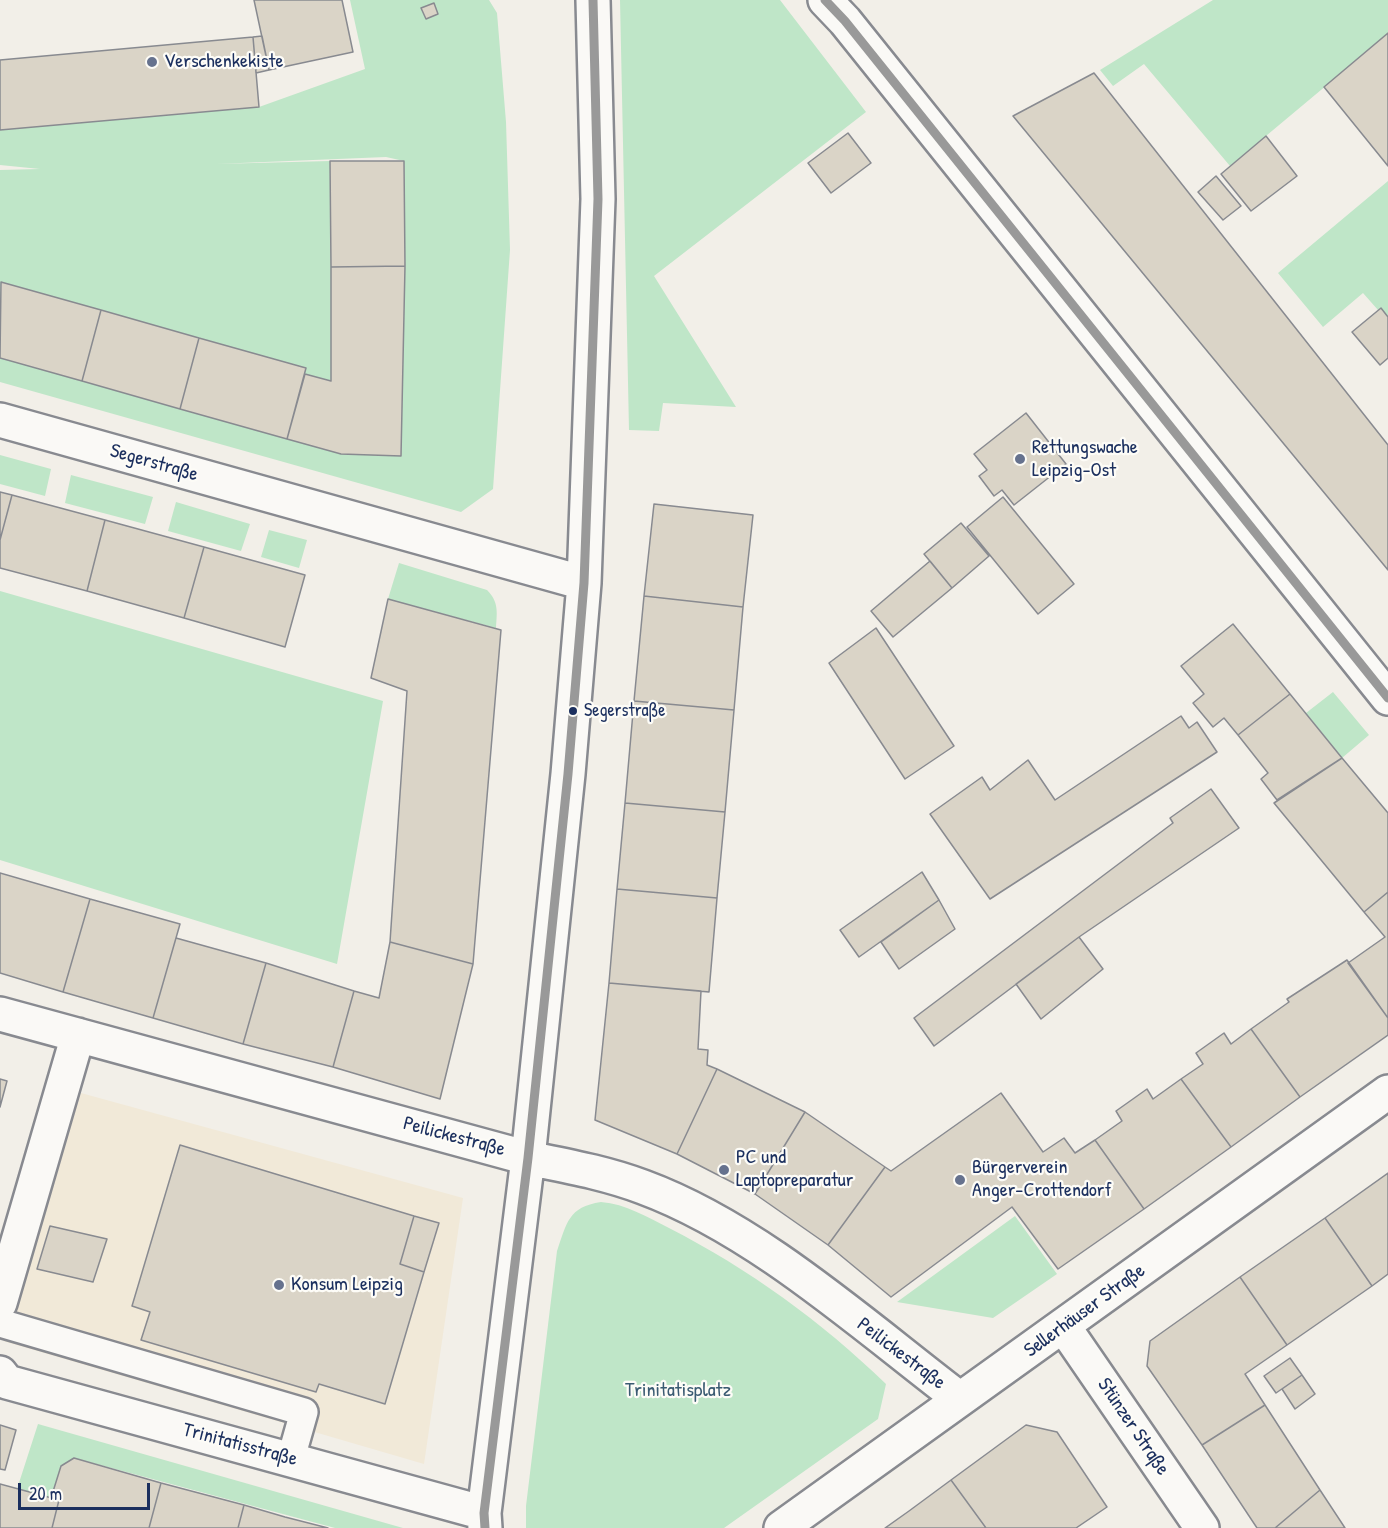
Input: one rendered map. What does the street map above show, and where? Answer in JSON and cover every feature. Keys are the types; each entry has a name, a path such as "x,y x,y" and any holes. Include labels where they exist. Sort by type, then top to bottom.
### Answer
{"street":[{"path":"484,1520 528,1158 571,751 584,584 598,199 592,0"},
{"path":"825,0 845,21 1388,699"},
{"name":"Segerstraße","path":"0,420 584,584"},
{"name":"Peilickestraße","path":"0,1014 528,1158 608,1175 645,1187 732,1230 960,1399"},
{"path":"0,1303 78,1035"},
{"name":"Sellerhäuser Straße","path":"781,1528 1064,1327 1388,1092"},
{"name":"Stünzer Straße","path":"1064,1327 1202,1528"},
{"name":"Trinitatisstraße","path":"0,1373 7,1382 291,1458 484,1520"}],"lane":[{"path":"0,1323 304,1412 291,1458"}],"shaded area":[{"path":"81,1093 463,1198 424,1464 3,1341"}],"green space":[{"path":"350,0 489,0 497,13 506,122 510,250 493,489 461,512 0,382 0,170 40,169 0,165 0,130 259,107 365,69","holes":["386,157 404,161 405,266 401,455 341,454 330,161 216,164"]},
{"path":"620,0 780,0 866,112 654,276 736,407 663,403 659,431 629,430"},
{"path":"1213,0 1388,0 1388,34 1230,166 1144,64 1113,86 1100,70"},
{"path":"1388,181 1388,317 1381,308 1378,310 1363,293 1323,327 1278,273"},
{"path":"0,455 51,469 45,496 0,484"},
{"path":"71,475 153,497 145,524 65,503"},
{"path":"176,502 250,524 241,551 168,531"},
{"path":"269,530 307,540 299,568 261,557"},
{"path":"399,563 487,590 495,603 496,628 388,599"},
{"path":"0,591 383,701 337,964 0,860"},
{"path":"1333,692 1369,735 1342,758 1306,713"},
{"name":"Trinitatisplatz","path":"601,1202 619,1205 636,1212 699,1244 756,1279 810,1318 886,1384 878,1419 724,1528 526,1528 526,1506 557,1251 570,1218 575,1212 590,1204"},
{"path":"1015,1216 1057,1274 993,1318 897,1302"},
{"path":"38,1424 403,1528 335,1528 74,1458 61,1466 51,1498 17,1489"}],"building":[{"path":"254,0 342,0 353,52 269,70"},
{"path":"434,3 438,14 426,19 421,8"},
{"path":"1388,33 1388,166 1324,87"},
{"path":"262,36 269,70 256,73 253,37"},
{"path":"253,37 259,107 0,130 0,60"},
{"path":"1094,73 1388,445 1388,570 1013,116"},
{"path":"848,133 871,163 831,193 808,163"},
{"path":"1266,136 1297,176 1251,211 1221,174"},
{"path":"330,161 404,161 405,266 331,267"},
{"path":"1216,176 1241,206 1223,220 1198,192"},
{"path":"405,266 401,456 341,454 287,439 305,374 331,381 331,267"},
{"path":"1,282 101,310 82,381 0,358"},
{"path":"1381,308 1388,317 1388,358 1380,365 1352,332"},
{"path":"101,310 199,338 180,409 82,381"},
{"path":"199,338 306,368 287,439 180,409"},
{"name":"Rettungswache Leipzig-Ost","path":"1026,413 1066,464 1014,505 1002,490 994,496 979,476 987,470 974,454"},
{"path":"0,492 12,495 0,540"},
{"path":"12,495 105,520 87,591 0,568 0,540"},
{"path":"1003,497 1074,584 1038,614 967,527"},
{"path":"654,504 753,515 743,607 644,596"},
{"path":"105,520 204,547 184,618 87,591"},
{"path":"961,523 989,556 952,588 924,554"},
{"path":"204,547 305,575 285,647 184,618"},
{"path":"930,561 952,588 893,637 871,611"},
{"path":"644,596 743,607 734,710 634,701"},
{"path":"388,599 501,630 473,964 390,942 407,691 371,678"},
{"path":"1233,624 1290,694 1238,735 1224,718 1213,727 1193,703 1204,694 1181,666"},
{"path":"876,628 954,746 905,779 829,663"},
{"path":"1290,694 1342,758 1277,800 1261,779 1268,773 1238,735"},
{"path":"634,701 734,710 725,812 625,803"},
{"path":"1181,716 1189,728 1197,722 1217,752 990,899 930,814 982,777 990,790 1028,760 1055,800"},
{"path":"1342,758 1388,813 1388,892 1364,912 1274,803"},
{"path":"1211,789 1239,828 1079,937 934,1046 914,1018 1173,823 1170,818"},
{"path":"625,803 725,812 717,898 617,889"},
{"path":"922,872 939,900 859,957 840,930"},
{"path":"0,873 90,899 63,992 0,973"},
{"path":"617,889 717,898 709,992 609,983"},
{"path":"1388,892 1388,1018 1348,963 1385,937 1364,912"},
{"path":"90,899 180,924 153,1018 63,992"},
{"path":"939,900 955,929 899,969 881,942"},
{"path":"1079,937 1103,969 1041,1019 1016,984"},
{"path":"176,938 266,963 243,1044 153,1018"},
{"path":"390,942 473,964 440,1099 333,1067 354,991 379,998"},
{"path":"1347,960 1388,1018 1388,1035 1300,1097 1251,1029 1289,1002 1287,999"},
{"path":"266,963 354,991 333,1067 243,1044"},
{"path":"609,983 701,991 698,1049 708,1050 707,1065 717,1069 677,1154 595,1120"},
{"path":"1251,1029 1300,1097 1231,1147 1181,1079 1203,1064 1196,1053 1224,1033 1231,1044"},
{"path":"717,1069 805,1112 755,1194 677,1154"},
{"path":"0,1079 7,1081 0,1107"},
{"path":"1181,1079 1231,1147 1144,1209 1095,1140 1122,1121 1116,1111 1147,1089 1153,1099"},
{"path":"1001,1093 1043,1152 1064,1138 1075,1153 1095,1140 1144,1209 1058,1269 1012,1207 891,1297 828,1245 885,1167 891,1171"},
{"path":"805,1112 885,1167 828,1245 755,1194"},
{"name":"Konsum Leipzig","path":"180,1145 414,1216 400,1264 424,1272 385,1404 319,1384 316,1392 141,1340 150,1312 132,1306"},
{"path":"1388,1173 1388,1274 1372,1286 1325,1218"},
{"path":"414,1216 439,1223 424,1272 400,1264"},
{"path":"1325,1218 1372,1286 1287,1345 1240,1277"},
{"path":"50,1226 107,1239 93,1282 37,1269"},
{"path":"1240,1277 1287,1345 1245,1374 1265,1405 1202,1445 1147,1366 1150,1341"},
{"path":"1290,1358 1302,1375 1276,1393 1264,1376"},
{"path":"1302,1375 1315,1394 1295,1409 1282,1389"},
{"path":"1265,1405 1320,1490 1275,1528 1257,1528 1202,1445"},
{"path":"0,1425 16,1430 5,1470 0,1469"},
{"path":"1026,1425 1057,1432 1107,1507 1076,1528 986,1528 951,1480"},
{"path":"74,1458 161,1483 149,1528 52,1528 59,1500 51,1498 61,1466"},
{"path":"951,1480 986,1528 885,1528 909,1511"},
{"path":"161,1483 244,1505 238,1528 149,1528"},
{"path":"0,1484 59,1500 52,1528 0,1528"},
{"path":"1320,1490 1345,1528 1275,1528"},
{"path":"244,1505 285,1517 328,1528 238,1528"}],"transit line":[{"path":"485,1528 484,1513 528,1158 568,774 584,583 598,199 593,0"},
{"path":"825,0 845,21 1388,698"}],"place":[{"name":"Verschenkekiste","path":"152,62"},
{"name":"Rettungswache Leipzig-Ost","path":"1020,459"},
{"name":"Segerstraße","path":"573,711"},
{"name":"PC und Laptopreparatur","path":"724,1170"},
{"name":"Bürgerverein Anger-Crottendorf","path":"960,1180"},
{"name":"Konsum Leipzig","path":"279,1285"}]}
